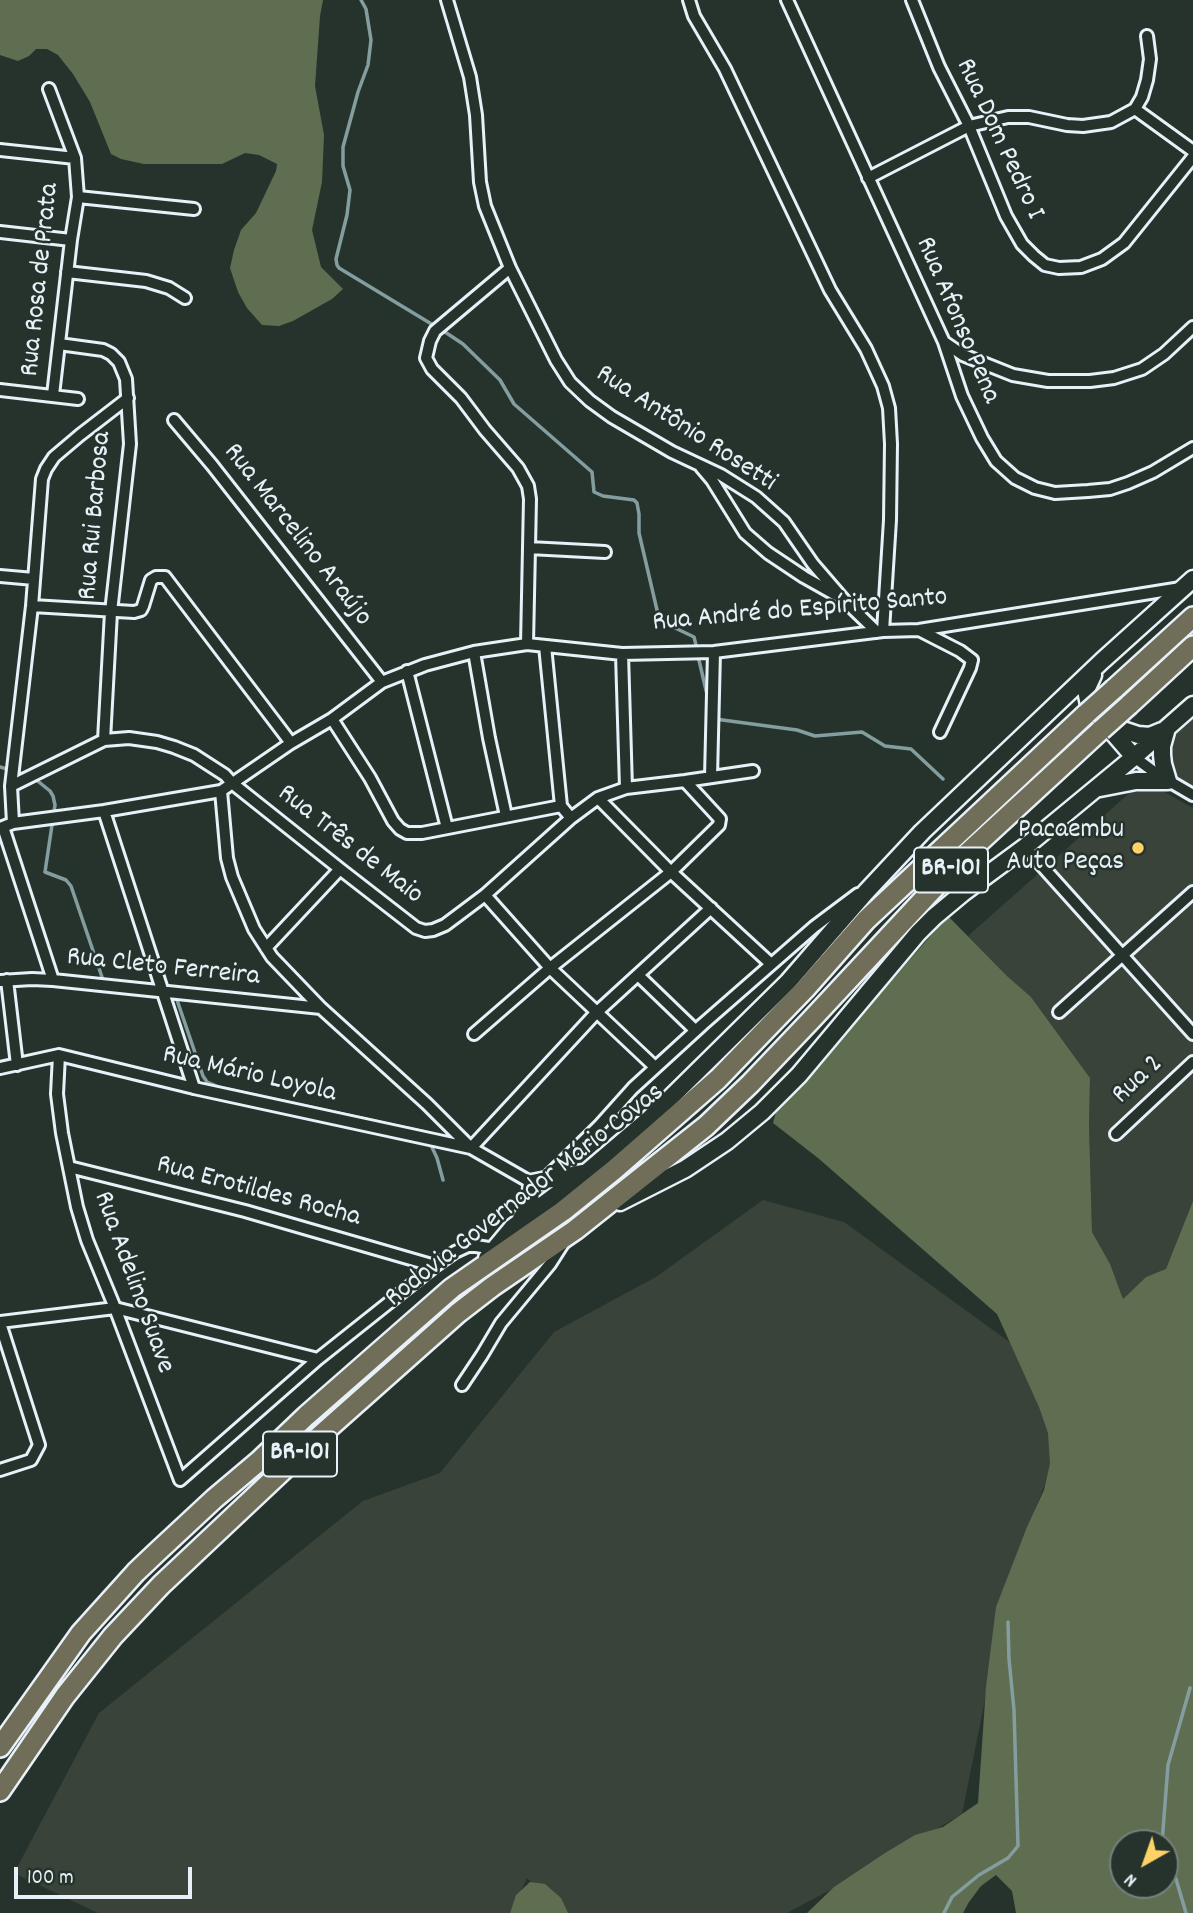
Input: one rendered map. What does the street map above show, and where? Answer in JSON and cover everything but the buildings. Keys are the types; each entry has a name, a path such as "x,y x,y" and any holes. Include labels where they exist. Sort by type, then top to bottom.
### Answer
{"highway":[{"name":"Rodovia Governador Mário Covas","path":"0,1747 81,1633 149,1559 452,1288 563,1211 718,1079 805,989 866,920 1193,617"},
{"name":"Rodovia Governador Mário Covas","path":"0,1791 65,1696 113,1636 161,1584 315,1440 458,1313 569,1234 706,1126 750,1084 962,858 1193,646"},
{"path":"2,1722 42,1688"}],"street":[{"name":"Rua Antônio Rosetti","path":"447,0 470,77 476,115 480,182 485,206 510,268 555,360 570,382 612,416 756,497 784,522 813,564 844,600 880,632"},
{"path":"689,0 694,16 724,69 830,290 866,349 883,386 889,408 891,444 890,520 880,632"},
{"name":"Rua Afonso Pena","path":"787,0 944,342 962,396 996,461 1015,478 1035,488 1055,493 1110,489 1128,484 1193,448"},
{"name":"Rua Dom Pedro I","path":"912,0 1006,216 1022,244 1045,265 1059,268 1081,267 1102,259 1124,243 1193,157"},
{"path":"868,178 969,126 1008,117 1029,117 1067,125 1100,125 1111,122 1135,109 1142,97 1150,59 1147,36"},
{"name":"Rua Rosa de Prata","path":"49,89 75,158 78,197 53,395"},
{"path":"1135,109 1193,151"},
{"path":"0,150 75,158"},
{"path":"78,197 194,209"},
{"path":"0,232 71,240"},
{"path":"510,268 435,331 426,358 432,369 461,398 518,468 528,486 527,644"},
{"path":"68,272 146,281 169,288 185,298"},
{"path":"944,342 963,355 1013,375 1048,381 1090,381 1114,378 1142,369 1185,337 1193,327"},
{"name":"Rua Rui Barbosa","path":"59,344 92,347 111,354 126,379 130,444 111,612 104,740"},
{"path":"0,390 78,399"},
{"path":"53,980 5,826 32,606 42,478 54,457 128,398"},
{"name":"Rua Marcelino Araújo","path":"174,420 382,682"},
{"path":"697,462 745,533 768,553 844,600"},
{"path":"723,498 728,490 737,486"},
{"path":"528,548 605,552"},
{"path":"804,577 813,564"},
{"path":"0,576 34,579"},
{"path":"32,606 111,612 139,611 151,580 165,577 291,743"},
{"name":"Rua André do Espírito Santo","path":"221,792 291,743 332,719 382,682 407,671 474,652 527,644 622,654 714,652 880,632 919,630 1188,583"},
{"name":"Rua André do Espírito Santo","path":"478,1269 512,1228 588,1171 650,1118 761,1010 879,877 974,782 1188,583"},
{"path":"919,630 972,660 940,732"},
{"path":"545,646 561,806 571,818"},
{"path":"474,652 506,816"},
{"path":"711,777 714,652"},
{"path":"622,654 626,788"},
{"path":"1102,661 1089,680 1086,695 1089,705 1104,728 1134,757 1193,795"},
{"path":"407,671 447,828"},
{"name":"Rodovia Governador Mário Covas","path":"594,1215 685,1169 727,1141 762,1112 789,1086 934,917 1097,789 1193,705"},
{"path":"332,719 370,778 393,821 407,833 414,834 561,806"},
{"path":"1104,728 1144,736 1167,728"},
{"path":"1167,728 1162,755 1168,781"},
{"name":"Rua Três de Maio","path":"104,740 129,738 157,742 194,755 225,775 416,928 425,931 445,925 485,895 571,818 598,798 626,788 754,771"},
{"path":"11,786 104,740"},
{"path":"474,1034 550,968 671,872 712,833 720,819 685,781"},
{"path":"1097,789 1136,781 1168,781"},
{"path":"5,826 221,792 227,858 244,908 266,948 321,1007 471,1148 538,1182 588,1171"},
{"path":"598,798 671,872 771,964"},
{"path":"104,811 194,1088"},
{"path":"1025,847 1193,1034"},
{"path":"266,948 340,869"},
{"path":"512,1228 526,1212 538,1182 599,1126 633,1088 695,1030 814,927 879,877"},
{"path":"1059,1012 1193,892"},
{"path":"485,895 550,968 655,1067"},
{"path":"471,1148 596,1013 711,908"},
{"path":"638,975 695,1030"},
{"path":"3,980 17,1065"},
{"name":"Rua Cleto Ferreira","path":"3,980 53,980 321,1007"},
{"name":"Rua Mário Loyola","path":"0,1068 59,1055 194,1088 471,1148"},
{"name":"Rua Adelino Suave","path":"59,1055 57,1094 77,1208 180,1480 318,1359"},
{"name":"Rua 2","path":"1116,1134 1193,1062"},
{"name":"Rua Erotildes Rocha","path":"69,1167 245,1211 435,1266"},
{"path":"462,1385 501,1323 550,1264 569,1234"},
{"path":"0,1470 31,1460 39,1445 0,1323 115,1308 318,1359 455,1252 468,1246 495,1249"}],"shaded area":[{"path":"1193,713 1193,790 1173,775 1167,753 1174,730"},
{"path":"1157,788 1193,808 1193,1201 1166,1270 1146,1277 1123,1299 1110,1265 1092,1232 1090,1078 1031,997 968,936 1134,789"},
{"path":"763,1200 844,1222 1015,1346 1059,1447 1010,1576 962,1814 787,1913 566,1913 527,1878 510,1913 98,1913 14,1873 99,1713 363,1501 440,1473 554,1332 656,1277"}],"green space":[{"path":"0,0 323,0 315,86 324,135 322,182 312,230 321,267 343,289 332,299 293,321 279,326 262,325 247,308 238,292 230,268 241,230 256,213 277,164 259,155 245,153 222,164 144,164 111,154 90,102 58,55 47,49 36,49 18,61 0,55"},
{"path":"948,916 1031,997 1090,1078 1092,1232 1110,1264 1123,1299 1146,1277 1166,1269 1193,1201 1193,1913 1016,1913 1012,1891 996,1875 981,1886 963,1913 807,1913 834,1887 885,1853 915,1835 943,1827 978,1803 986,1687 996,1607 1044,1490 1050,1464 1048,1433 1039,1407 997,1314 818,1158 773,1123 776,1112"},
{"path":"530,1882 545,1884 561,1898 568,1913 510,1913 516,1895"}],"waterway":[{"path":"361,0 366,9 371,40 368,65 343,147 343,166 350,190 337,265 463,344 500,380 514,404 592,472 594,492 603,496 634,500 637,503 639,533 657,610 671,626 694,637 697,649"},
{"path":"698,656 709,703"},
{"path":"715,719 797,730 815,736 862,732 885,746 911,749 943,779"},
{"path":"0,767 27,775"},
{"path":"34,778 50,791 55,805 45,872 66,880 71,886 103,980 107,982"},
{"path":"171,997 177,1000 207,1082 219,1087 425,1132 427,1136"},
{"path":"430,1143 443,1180"},
{"path":"944,1913 952,1897 979,1875 1008,1858 1018,1846 1008,1622"},
{"path":"1163,1829 1168,1765 1190,1688"},
{"path":"1179,1889 1186,1913"}],"place":[{"name":"Pacaembu Auto Peças","path":"1138,848"}]}
